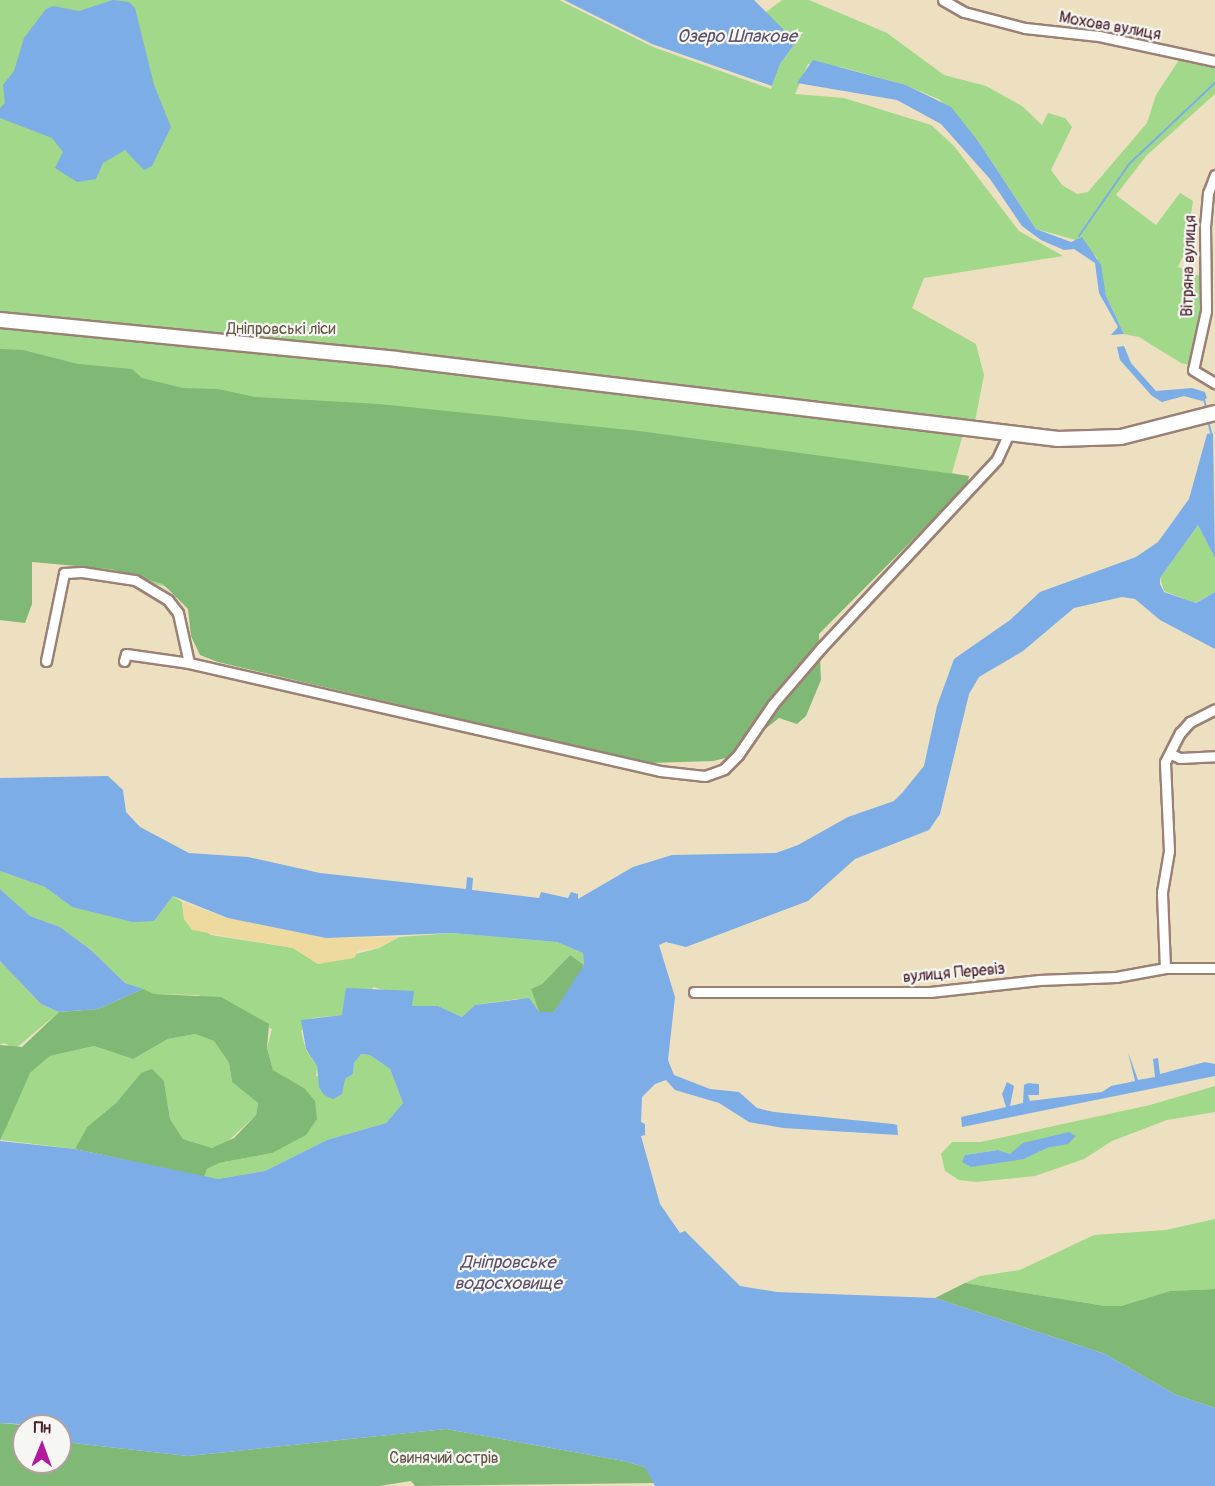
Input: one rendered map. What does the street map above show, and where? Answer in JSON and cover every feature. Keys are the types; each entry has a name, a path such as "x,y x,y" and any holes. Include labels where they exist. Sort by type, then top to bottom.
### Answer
{"main road":[{"path":"0,320 361,355 1009,433 1099,439 1150,432 1215,413"}],"street":[{"name":"Мохова вулиця","path":"943,0 964,12 1025,28 1098,36 1188,56 1205,56 1215,61"},
{"name":"Вітряна вулиця","path":"1215,175 1208,193 1205,225 1206,311 1193,370 1215,382"},
{"path":"124,661 126,654 189,663 660,771 705,776 724,769 738,755 773,704 820,648 997,459 1009,433"},
{"path":"46,661 64,573 82,572 135,580 168,600 180,620 189,663"},
{"path":"1165,968 1162,892 1169,851 1165,762 1180,733 1190,722 1215,709"},
{"path":"1171,753 1180,758 1215,756"},
{"name":"вулиця Перевіз","path":"694,992 930,992 1039,980 1116,977 1165,968 1215,968"}],"green space":[{"name":"Дніпровські ліси","path":"0,0 559,0 653,47 771,89 780,64 796,42 765,13 782,0 809,0 887,33 944,75 986,86 1022,106 1042,125 1048,113 1065,118 1072,127 1051,170 1062,185 1077,194 1088,192 1147,123 1156,95 1179,60 1206,60 1215,65 1215,94 1147,155 1116,195 1156,225 1180,193 1193,201 1185,252 1178,267 1200,276 1202,310 1189,365 1181,363 1139,337 1124,334 1106,296 1097,257 1076,240 1036,229 978,141 940,100 906,85 841,67 808,64 795,94 844,98 931,125 954,146 1019,231 1063,256 924,278 912,308 976,344 984,375 975,421 967,420 952,473 969,476 967,485 180,590 29,554 0,611"},
{"path":"0,349 23,350 78,364 132,369 142,378 183,388 218,389 255,397 379,404 639,431 969,476 967,485 819,634 821,680 806,716 797,724 779,718 730,757 713,761 649,763 218,662 200,655 191,636 188,609 163,584 111,569 32,562 32,604 25,623 0,620"},
{"path":"1198,525 1215,558 1215,592 1195,603 1164,591 1160,578"},
{"path":"0,871 45,887 72,907 154,921 173,896 182,902 184,919 211,935 293,948 318,964 379,948 399,937 453,933 557,942 583,953 584,965 570,955 542,984 531,989 539,1012 517,999 475,1005 462,1017 438,1006 412,1006 413,991 392,993 374,987 342,1015 312,1018 301,1031 306,1050 317,1066 316,1076 345,1079 353,1074 354,1063 361,1054 370,1055 390,1069 403,1103 386,1123 327,1140 265,1171 218,1179 204,1177 207,1169 219,1163 272,1153 304,1088 273,1070 267,1048 272,1029 198,995 154,994 125,983 91,950 60,927 30,916 0,889"},
{"path":"570,955 584,965 576,980 554,1012 539,1012 531,989 542,984"},
{"path":"0,961 41,1004 59,1012 15,1049 4,1043 0,1045"},
{"path":"143,989 154,994 221,997 269,1024 267,1048 273,1070 304,1088 315,1101 317,1119 306,1135 272,1153 219,1163 207,1169 204,1177 75,1149 87,1127 116,1103 141,1073 152,1069 164,1081 170,1119 183,1139 212,1148 234,1138 256,1115 258,1103 232,1082 229,1063 214,1041 195,1034 168,1039 133,1059 94,1046 50,1056 30,1073 0,1141 0,1045 22,1047 59,1012 98,1009"},
{"path":"195,1034 214,1041 229,1063 232,1082 258,1103 256,1115 224,1145 212,1148 183,1139 170,1119 164,1081 141,1073 116,1103 87,1127 75,1149 1,1140 10,1112 30,1073 50,1056 94,1046 133,1059 168,1039"},
{"path":"1215,1086 1215,1112 1167,1120 1112,1141 1084,1159 1035,1176 976,1182 959,1180 945,1171 941,1154 952,1142 981,1142 1150,1105","holes":["1032,1141 1067,1144 1047,1148 1024,1159 965,1155 998,1150 1010,1154"]},
{"path":"1215,1219 1215,1289 1170,1291 1121,1306 1105,1306 965,1283 980,1276 1020,1270 1094,1235 1166,1230"},
{"path":"965,1283 1105,1306 1121,1306 1170,1291 1215,1289 1215,1408 1176,1395 1105,1354 935,1298"},
{"name":"Свинячий острів","path":"0,1423 12,1424 12,1474 72,1474 72,1443 188,1456 446,1429 624,1461 645,1467 657,1483 415,1486 411,1481 379,1486 0,1486"}],"sand":[{"path":"182,902 228,918 326,938 399,937 379,948 359,950 354,958 318,964 293,948 192,930 184,919"}],"water":[{"path":"113,0 129,2 135,8 154,85 171,127 152,166 144,170 125,150 103,163 96,179 77,182 55,168 63,152 52,138 0,118 0,108 5,103 3,85 14,71 24,38 46,9 53,6 79,11"},
{"name":"Озеро Шпакове","path":"564,0 754,0 796,42 780,64 772,86 652,44"},
{"path":"813,60 906,85 951,107 978,141 1036,229 1071,242 1082,237 1101,265 1106,296 1124,334 1111,335 1118,327 1099,293 1095,263 1074,249 1064,250 1041,240 1022,226 990,179 941,124 897,100 797,83"},
{"path":"1124,346 1131,363 1156,391 1192,388 1205,392 1207,398 1202,401 1184,396 1162,402 1152,396 1120,360 1117,347"},
{"name":"Дніпровське водосховище","path":"1213,433 1215,558 1198,525 1160,578 1160,584 1164,592 1196,603 1215,592 1215,649 1160,620 1135,599 1122,597 1074,608 1023,651 979,677 969,694 940,814 929,830 855,859 808,901 686,947 666,942 659,945 675,997 668,1060 674,1075 710,1089 739,1092 757,1108 774,1112 893,1124 897,1125 898,1135 783,1128 749,1122 719,1103 675,1090 666,1080 655,1084 642,1097 641,1122 645,1124 645,1135 641,1136 660,1204 680,1233 685,1231 740,1286 777,1292 935,1298 1105,1354 1176,1395 1215,1408 1215,1486 655,1486 645,1467 624,1461 446,1429 188,1456 73,1443 72,1414 12,1414 12,1424 0,1423 0,1141 75,1149 218,1179 265,1171 327,1140 386,1123 403,1103 390,1069 370,1055 361,1054 354,1063 353,1074 345,1079 342,1094 333,1099 324,1095 319,1087 317,1066 306,1049 301,1020 342,1015 346,988 414,991 412,1006 438,1006 462,1017 475,1005 529,998 539,1012 554,1012 584,965 583,953 557,942 453,933 326,938 228,918 173,896 154,921 133,922 72,907 45,887 0,871 0,778 108,776 123,790 126,812 140,827 189,853 248,857 320,873 466,889 467,877 473,878 472,890 539,898 541,892 568,898 571,892 578,894 578,899 633,867 672,855 776,853 798,845 848,817 894,801 924,766 937,706 954,659 1010,620 1040,592 1136,557 1158,542 1189,499 1207,434"},
{"path":"0,889 30,916 60,927 91,950 125,983 143,989 98,1009 59,1012 41,1004 0,961"},
{"path":"1128,1052 1138,1080 1155,1077 1153,1059 1158,1058 1160,1074 1205,1062 1215,1064 1215,1076 962,1127 961,1117 1006,1107 1002,1094 1007,1082 1014,1086 1010,1106 1023,1103 1024,1085 1028,1083 1039,1084 1039,1095 1028,1095 1030,1101 1102,1092 1111,1086 1135,1081"},
{"path":"1069,1132 1076,1136 1068,1144 1047,1148 1024,1159 971,1167 962,1162 965,1155 998,1150 1010,1154 1023,1143"}],"waterway":[{"path":"1079,236 1129,164 1215,83"},
{"path":"1204,399 1206,408"},
{"path":"1208,420 1211,433"}]}
